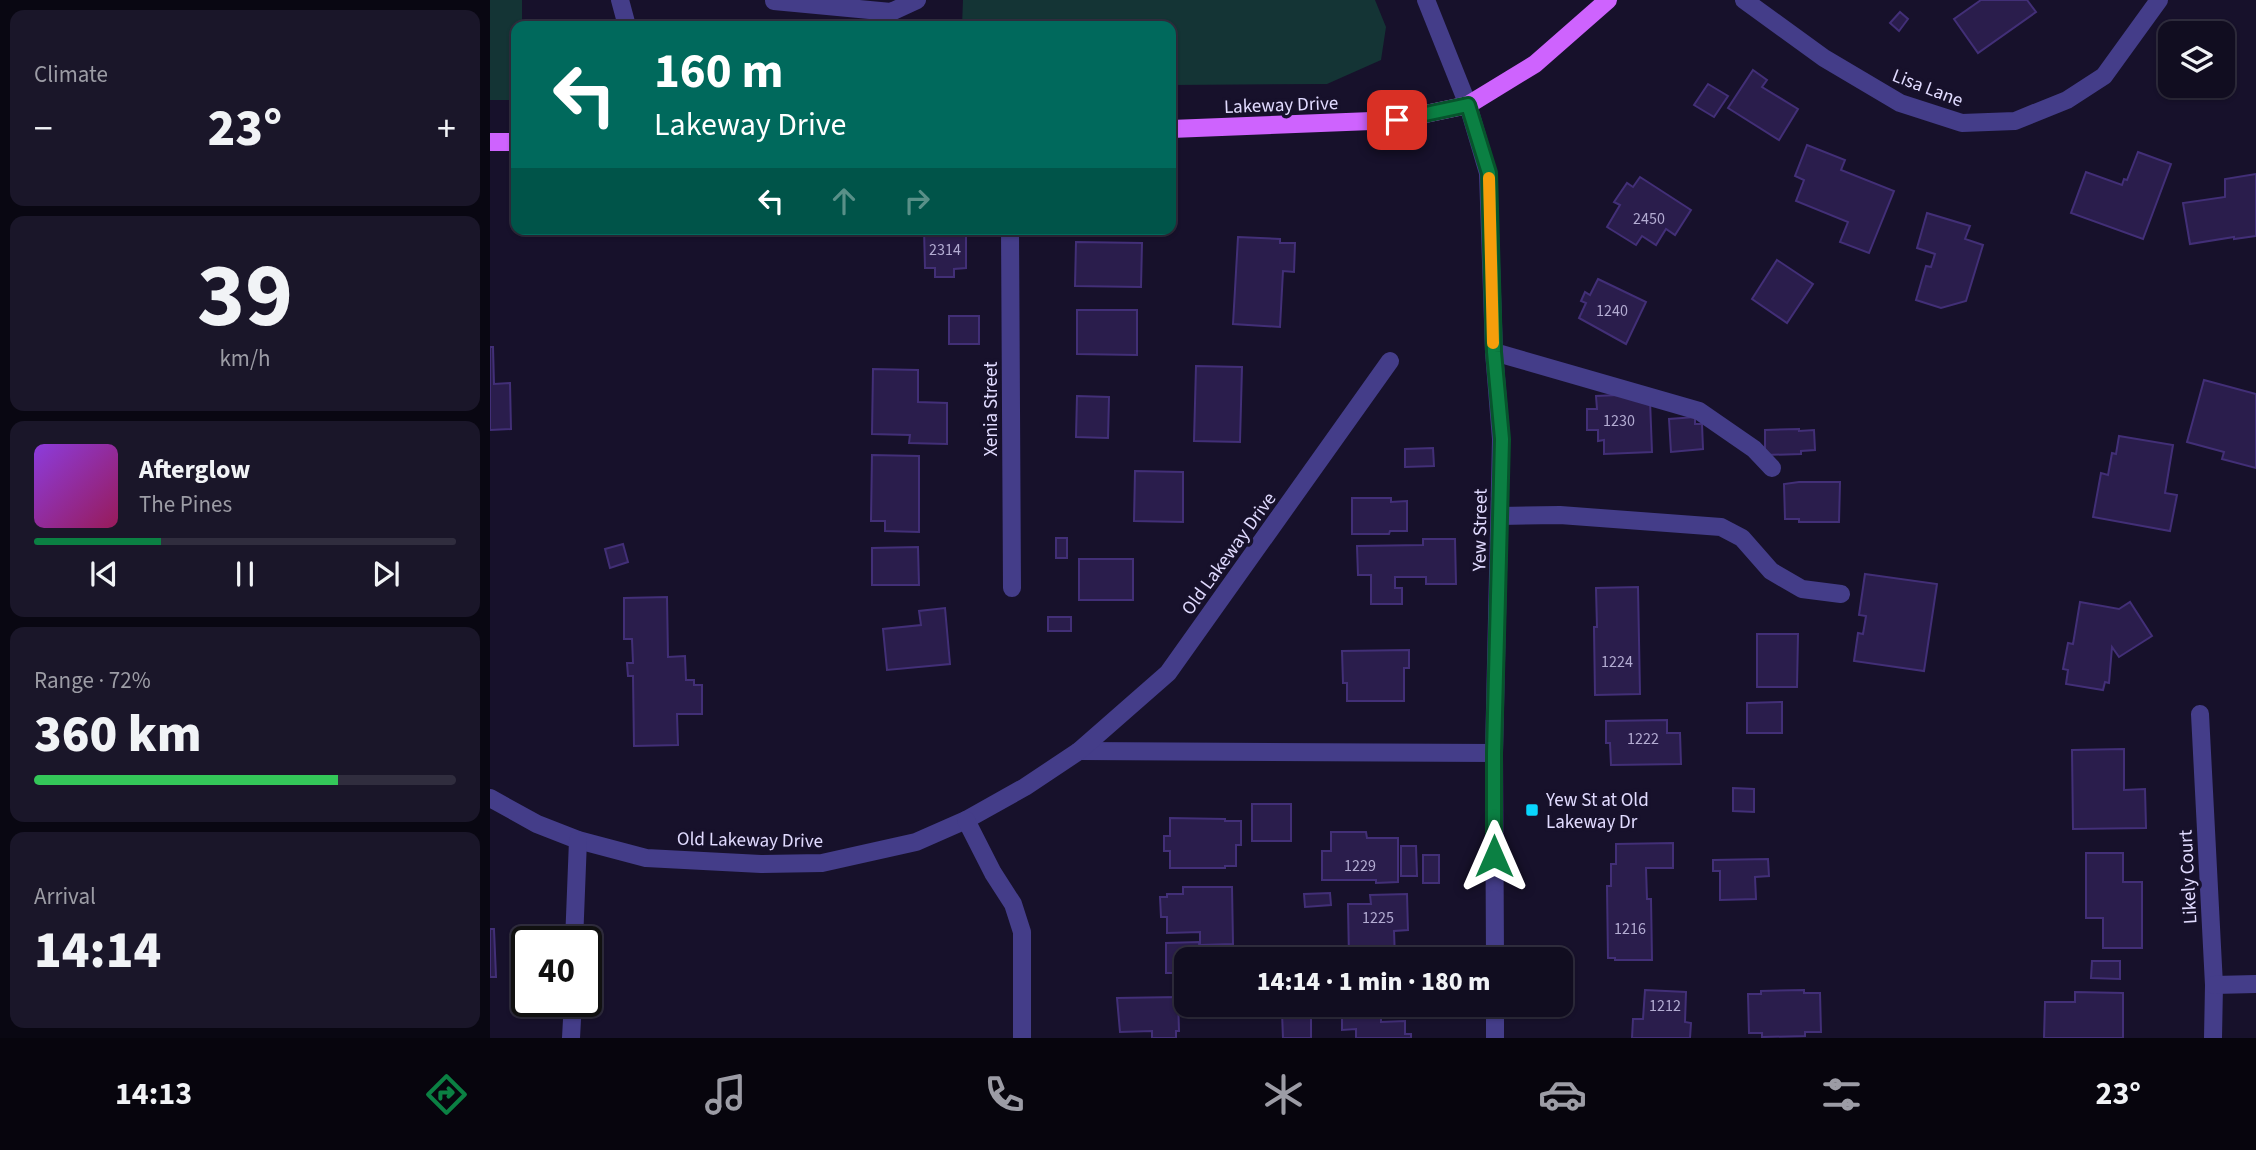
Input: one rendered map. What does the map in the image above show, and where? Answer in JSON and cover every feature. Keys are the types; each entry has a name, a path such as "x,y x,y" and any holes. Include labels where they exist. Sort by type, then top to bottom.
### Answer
{"main road":[{"name":"Lakeway Drive","path":"1176,129 1397,120 1468,105 1535,64 1608,0"},
{"path":"490,142 511,142"}],"street":[{"path":"620,0 626,21"},
{"path":"774,1 891,12 918,0"},
{"name":"Yew Street","path":"1426,0 1468,105 1489,173 1494,352 1502,439 1494,753 1495,947"},
{"name":"Lisa Lane","path":"1744,0 1824,58 1900,103 1962,123 2015,121 2076,94 2104,76 2159,0"},
{"name":"Xenia Street","path":"1010,235 1012,588"},
{"path":"1494,352 1699,411 1754,449 1772,468"},
{"name":"Old Lakeway Drive","path":"490,799 537,824 578,840 646,858 761,864 822,863 916,842 966,820 1026,787 1079,751 1168,673 1390,361"},
{"path":"1500,516 1560,516 1721,527 1742,538 1771,571 1802,589 1841,594"},
{"name":"Likely Court","path":"2200,714 2214,985 2213,1038"},
{"path":"1079,751 1494,753"},
{"path":"966,820 993,873 1013,904 1022,932 1022,1038"},
{"path":"575,926 578,840"},
{"path":"2214,985 2256,984"},
{"path":"571,1038 572,1017"},
{"path":"1495,1017 1495,1038"}],"green space":[{"path":"490,0 522,0 522,21 511,21 511,100 490,100"},
{"path":"963,0 1375,0 1386,27 1381,60 1327,84 1176,85 1176,21 962,21"}],"building":[{"path":"1981,0 2027,0 2036,12 1978,53 1954,19"},
{"path":"1900,12 1908,19 1899,31 1890,23"},
{"path":"1753,70 1767,80 1762,87 1798,109 1779,140 1728,108"},
{"path":"1708,84 1728,96 1714,117 1694,105"},
{"path":"1807,145 1845,160 1841,170 1894,191 1869,253 1840,242 1848,222 1796,201 1804,180 1795,176"},
{"path":"2138,152 2171,164 2143,239 2071,213 2086,172 2122,185 2124,179 2127,180"},
{"path":"2256,174 2256,236 2190,244 2183,203 2225,197 2225,179"},
{"path":"1640,177 1691,210 1675,235 1666,229 1656,245 1642,236 1636,245 1607,227 1620,205 1614,202 1627,183 1633,187"},
{"path":"1927,213 1970,226 1965,239 1983,245 1966,301 1941,308 1916,300 1926,266 1931,267 1935,254 1917,248"},
{"path":"924,235 966,235 966,268 954,269 954,277 935,277 935,268 925,268"},
{"path":"1238,237 1280,239 1280,243 1295,243 1294,272 1283,271 1280,327 1233,324"},
{"path":"1076,242 1142,243 1141,287 1075,286"},
{"path":"1777,260 1813,284 1787,323 1752,299"},
{"path":"1598,279 1646,302 1626,344 1579,318 1586,303 1581,301 1585,292 1590,295"},
{"path":"1077,310 1137,310 1137,355 1077,354"},
{"path":"949,316 979,316 979,344 949,344"},
{"path":"490,347 493,347 494,384 510,383 511,429 490,430"},
{"path":"1196,366 1242,367 1240,442 1194,441"},
{"path":"873,369 918,370 918,402 947,403 947,444 909,443 910,435 872,434"},
{"path":"2204,380 2256,394 2256,468 2222,459 2224,452 2187,442"},
{"path":"1641,394 1650,400 1652,452 1604,454 1604,440 1598,441 1598,430 1587,430 1587,409 1597,409 1596,396"},
{"path":"1077,396 1109,397 1108,438 1076,437"},
{"path":"1695,417 1695,424 1702,424 1703,449 1671,452 1669,419"},
{"path":"1765,430 1814,430 1815,450 1801,451 1801,454 1765,455"},
{"path":"2119,436 2173,445 2165,493 2177,495 2170,531 2093,517 2101,473 2108,475 2112,453 2116,454"},
{"path":"1433,448 1434,466 1405,467 1405,449"},
{"path":"872,455 919,456 919,532 885,531 885,521 871,521"},
{"path":"1135,471 1183,472 1183,522 1134,521"},
{"path":"1840,482 1839,522 1799,522 1799,519 1785,519 1784,484"},
{"path":"1352,498 1391,498 1391,502 1407,501 1407,531 1352,534"},
{"path":"1056,538 1067,538 1067,558 1056,558"},
{"path":"1423,539 1455,539 1456,584 1426,584 1426,577 1395,577 1395,588 1402,588 1402,604 1371,604 1371,575 1358,575 1357,546 1423,545"},
{"path":"623,544 628,562 610,568 605,549"},
{"path":"918,547 919,585 872,585 872,548"},
{"path":"1079,559 1133,559 1133,600 1079,600"},
{"path":"1865,574 1937,584 1924,671 1854,661 1858,633 1863,634 1866,616 1859,615"},
{"path":"1638,587 1640,694 1595,695 1596,588"},
{"path":"667,597 668,657 685,656 686,680 694,680 694,685 702,685 702,714 677,714 678,745 634,746 633,676 628,676 627,663 633,663 632,639 624,639 624,598"},
{"path":"2080,602 2119,609 2130,602 2152,636 2119,657 2112,647 2109,683 2105,682 2103,690 2066,684 2068,670 2063,669 2068,643 2073,644"},
{"path":"945,608 950,664 887,670 883,629 921,625 919,611"},
{"path":"1048,617 1071,617 1071,631 1048,631"},
{"path":"1757,634 1798,634 1797,687 1757,687"},
{"path":"1409,650 1409,668 1404,668 1404,701 1347,701 1347,683 1343,683 1342,651"},
{"path":"1782,702 1782,733 1747,733 1747,703"},
{"path":"1667,720 1667,733 1680,733 1681,764 1611,765 1610,743 1606,743 1606,721"},
{"path":"2124,749 2124,790 2145,789 2146,828 2073,829 2072,750"},
{"path":"1733,788 1754,789 1754,812 1733,811"},
{"path":"1252,804 1291,804 1291,841 1252,841"},
{"path":"1170,818 1241,821 1241,845 1236,845 1236,866 1170,868 1170,851 1164,851 1164,836 1170,836"},
{"path":"1331,832 1366,832 1367,838 1398,838 1398,882 1322,880 1322,851 1331,851"},
{"path":"1673,843 1673,868 1646,868 1647,899 1651,899 1652,960 1608,958 1607,886 1611,886 1611,864 1616,864 1616,844"},
{"path":"1401,846 1416,846 1417,876 1401,876"},
{"path":"2086,853 2123,853 2123,882 2142,882 2142,948 2103,948 2103,918 2086,918"},
{"path":"1423,855 1439,855 1439,883 1423,883"},
{"path":"1768,859 1769,876 1755,877 1756,899 1720,900 1720,871 1713,871 1713,860"},
{"path":"1183,887 1232,887 1233,944 1200,945 1200,932 1167,933 1167,917 1161,917 1160,897 1183,894"},
{"path":"1330,893 1331,905 1305,907 1304,894"},
{"path":"1407,894 1408,930 1394,931 1395,947 1349,947 1348,904 1371,904 1370,895"},
{"path":"490,929 494,929 496,977 490,977"},
{"path":"1199,942 1199,947 1174,947 1174,973 1166,973 1166,943"},
{"path":"2092,961 2120,961 2120,979 2091,978"},
{"path":"1645,990 1686,992 1685,1022 1691,1023 1690,1038 1632,1038 1633,1019 1643,1019"},
{"path":"1804,990 1804,993 1820,993 1821,1032 1805,1032 1805,1036 1762,1037 1762,1033 1749,1033 1748,994"},
{"path":"2075,992 2123,993 2123,1038 2044,1038 2045,1002 2075,1002"},
{"path":"1174,997 1174,1017 1179,1017 1179,1031 1176,1031 1176,1038 1152,1038 1152,1031 1120,1032 1117,998"},
{"path":"1282,1017 1311,1017 1311,1038 1283,1038"},
{"path":"1342,1017 1381,1017 1381,1022 1405,1021 1405,1034 1411,1034 1411,1038 1356,1038 1356,1029 1342,1030"}],"slow traffic":[{"path":"1489,178 1493,343"}],"place":[{"name":"Yew St at Old Lakeway Dr","path":"1532,810"}],"route":[{"path":"1397,120 1468,105 1489,173 1494,352 1502,439 1494,856"}]}
